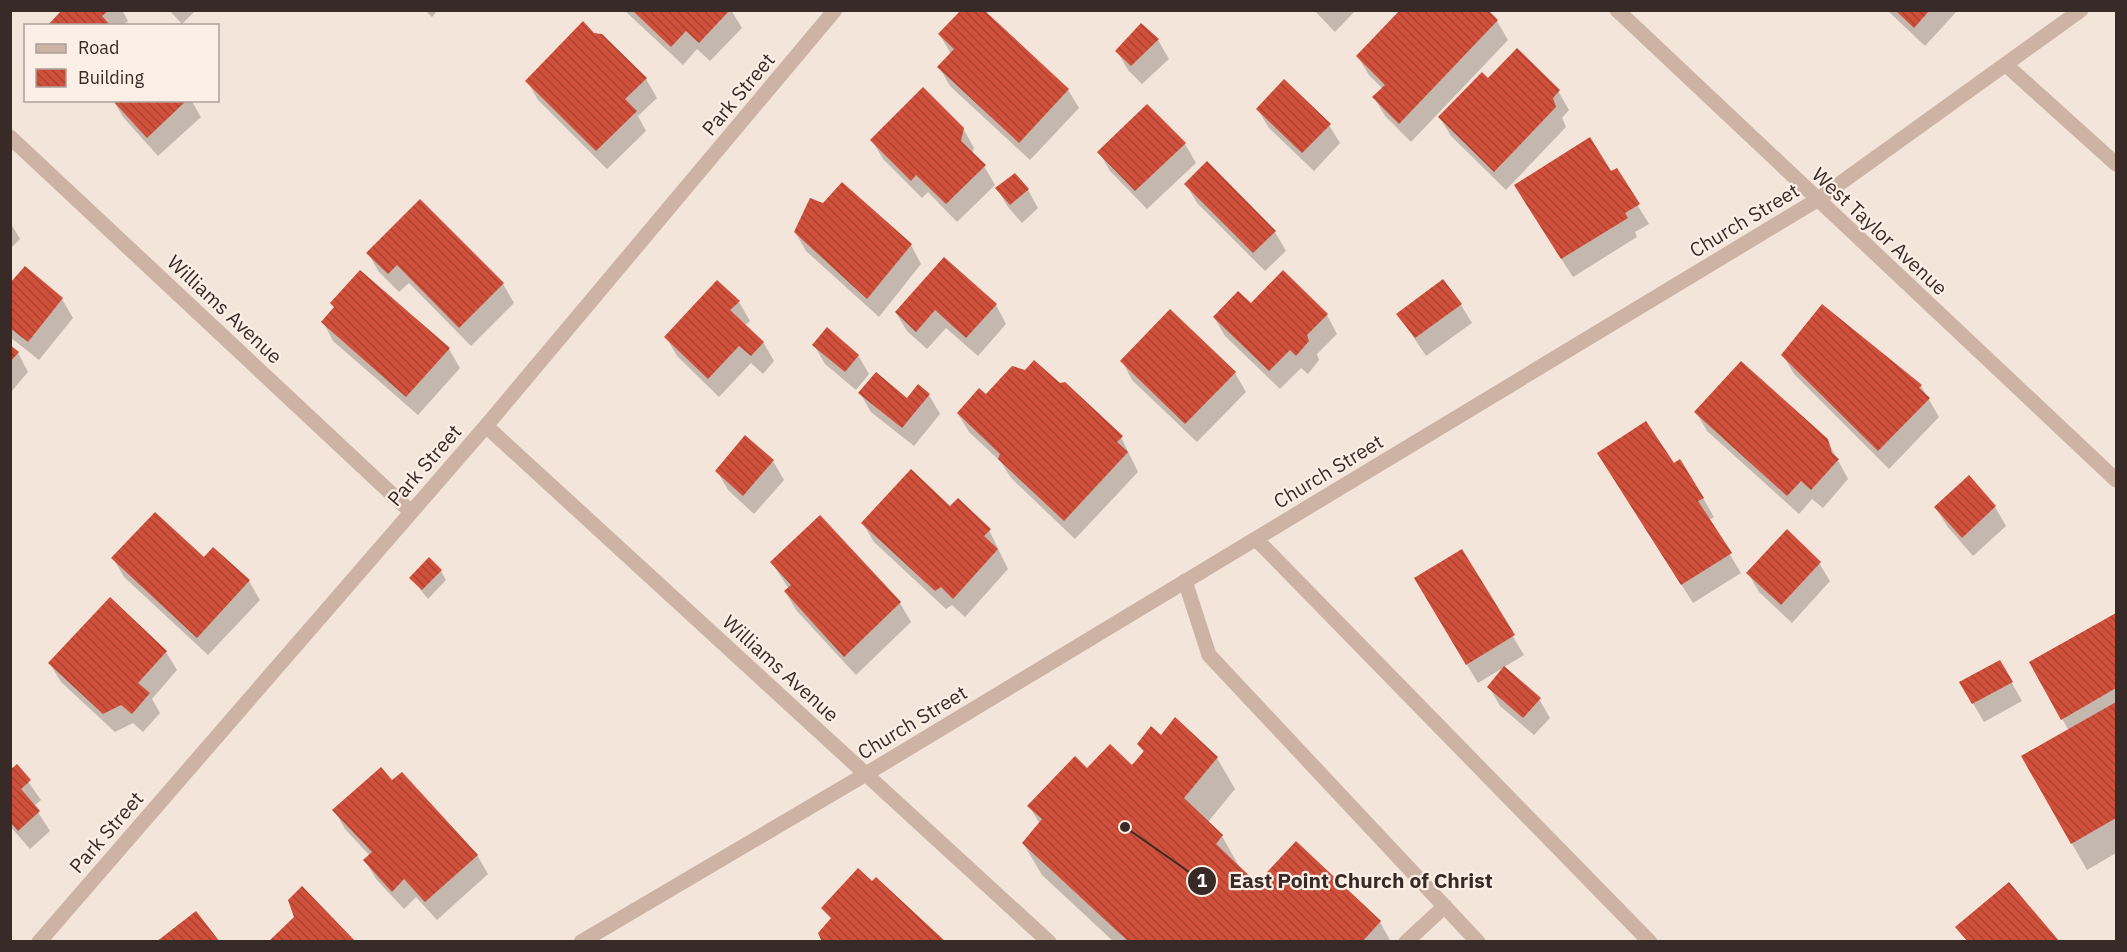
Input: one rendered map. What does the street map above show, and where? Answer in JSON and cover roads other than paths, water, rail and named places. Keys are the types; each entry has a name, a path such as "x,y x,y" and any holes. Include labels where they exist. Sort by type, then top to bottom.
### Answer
{"street":[{"name":"Park Street","path":"39,942 486,426 835,10"},
{"name":"West Taylor Avenue","path":"1617,10 2116,480"},
{"name":"Church Street","path":"580,942 866,774 1817,200 2081,10"},
{"path":"2006,65 2116,164"},
{"name":"Williams Avenue","path":"10,137 411,512"},
{"name":"Williams Avenue","path":"486,426 1048,942"},
{"path":"1256,539 1650,942"},
{"path":"1185,581 1209,655 1478,942"},
{"path":"1406,942 1445,906"}],"place":[{"name":"East Point Church of Christ","path":"1125,827"}]}
